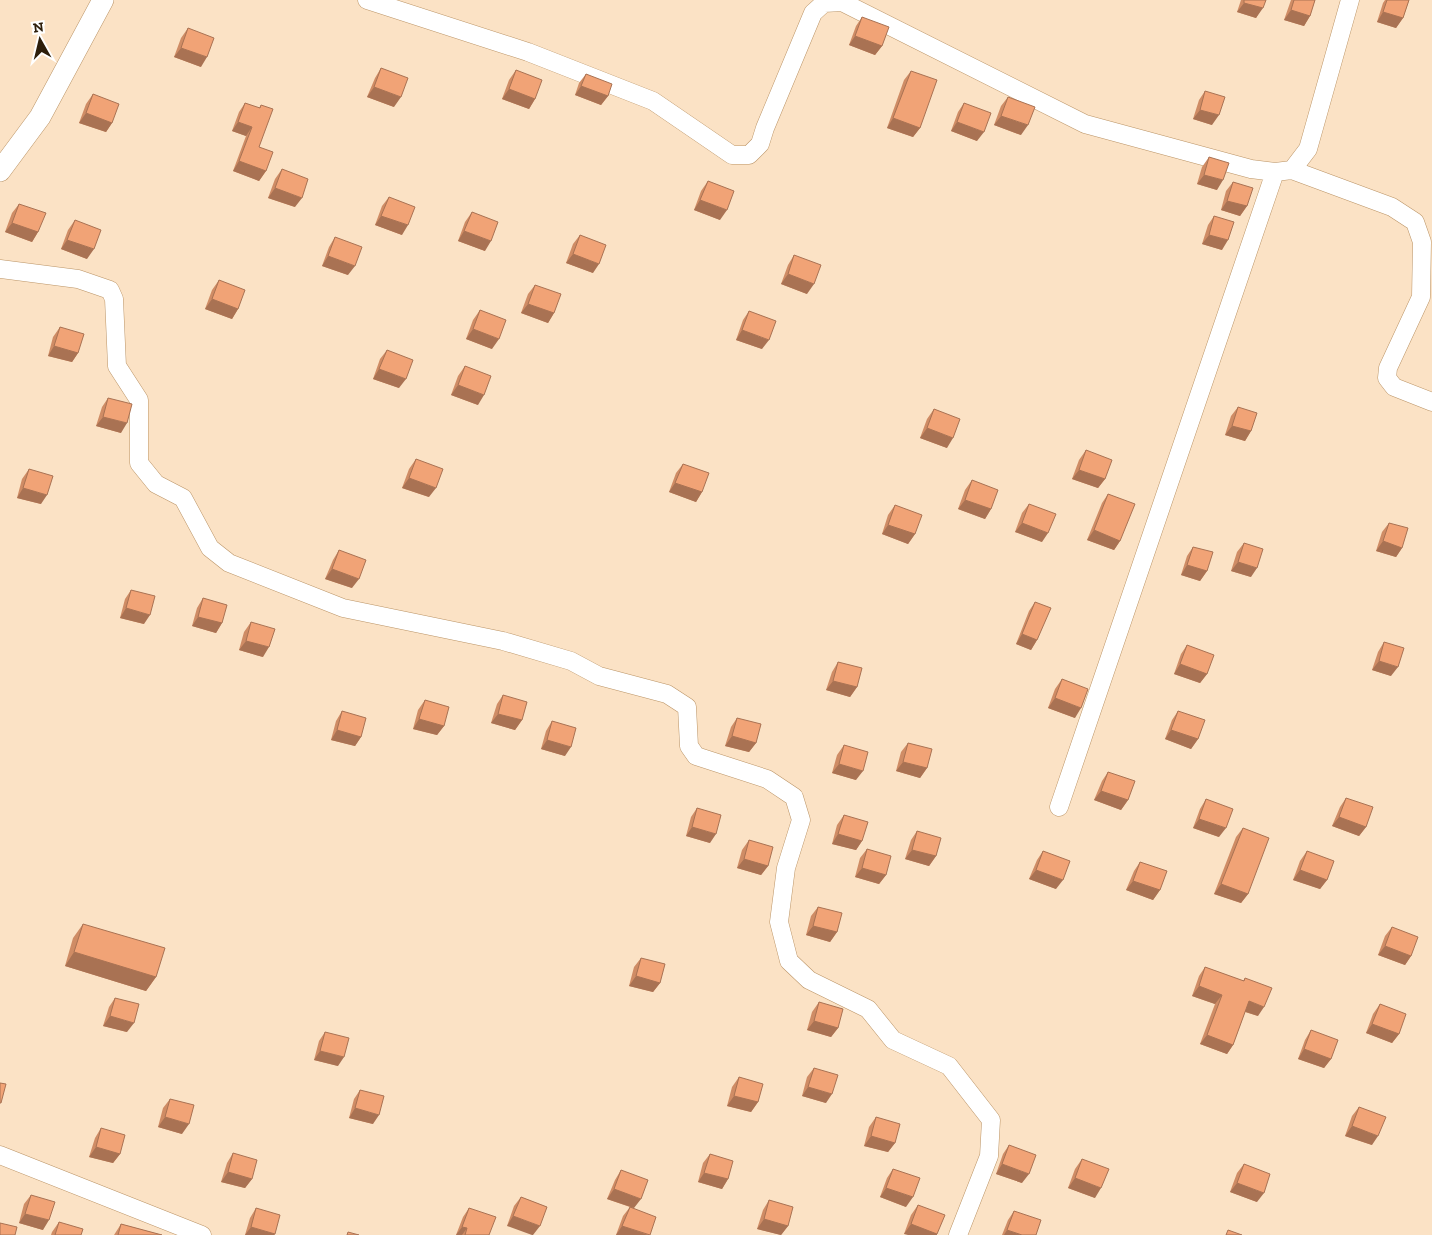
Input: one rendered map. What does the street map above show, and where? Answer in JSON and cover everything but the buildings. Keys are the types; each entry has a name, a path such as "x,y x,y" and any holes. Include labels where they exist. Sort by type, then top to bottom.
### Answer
{"street":[{"path":"0,170 40,117 103,0"},
{"path":"368,0 528,52 653,101 732,155 749,155 760,144 764,128 813,13 824,3 844,1 1085,124 1251,169 1275,172 1292,170 1392,207 1415,222 1422,242 1421,297 1388,368 1388,378 1394,386 1432,402"},
{"path":"1292,170 1308,148 1350,0"},
{"path":"1059,807 1275,172"},
{"path":"0,269 78,279 110,290 114,299 117,366 139,400 139,463 156,484 183,498 210,548 229,563 343,608 503,640 570,660 599,676 667,694 687,707 689,746 696,756 767,779 794,797 801,820 786,868 779,922 789,961 810,980 868,1009 893,1040 949,1066 991,1120 989,1156 958,1235"},
{"path":"0,1155 202,1235"}]}
